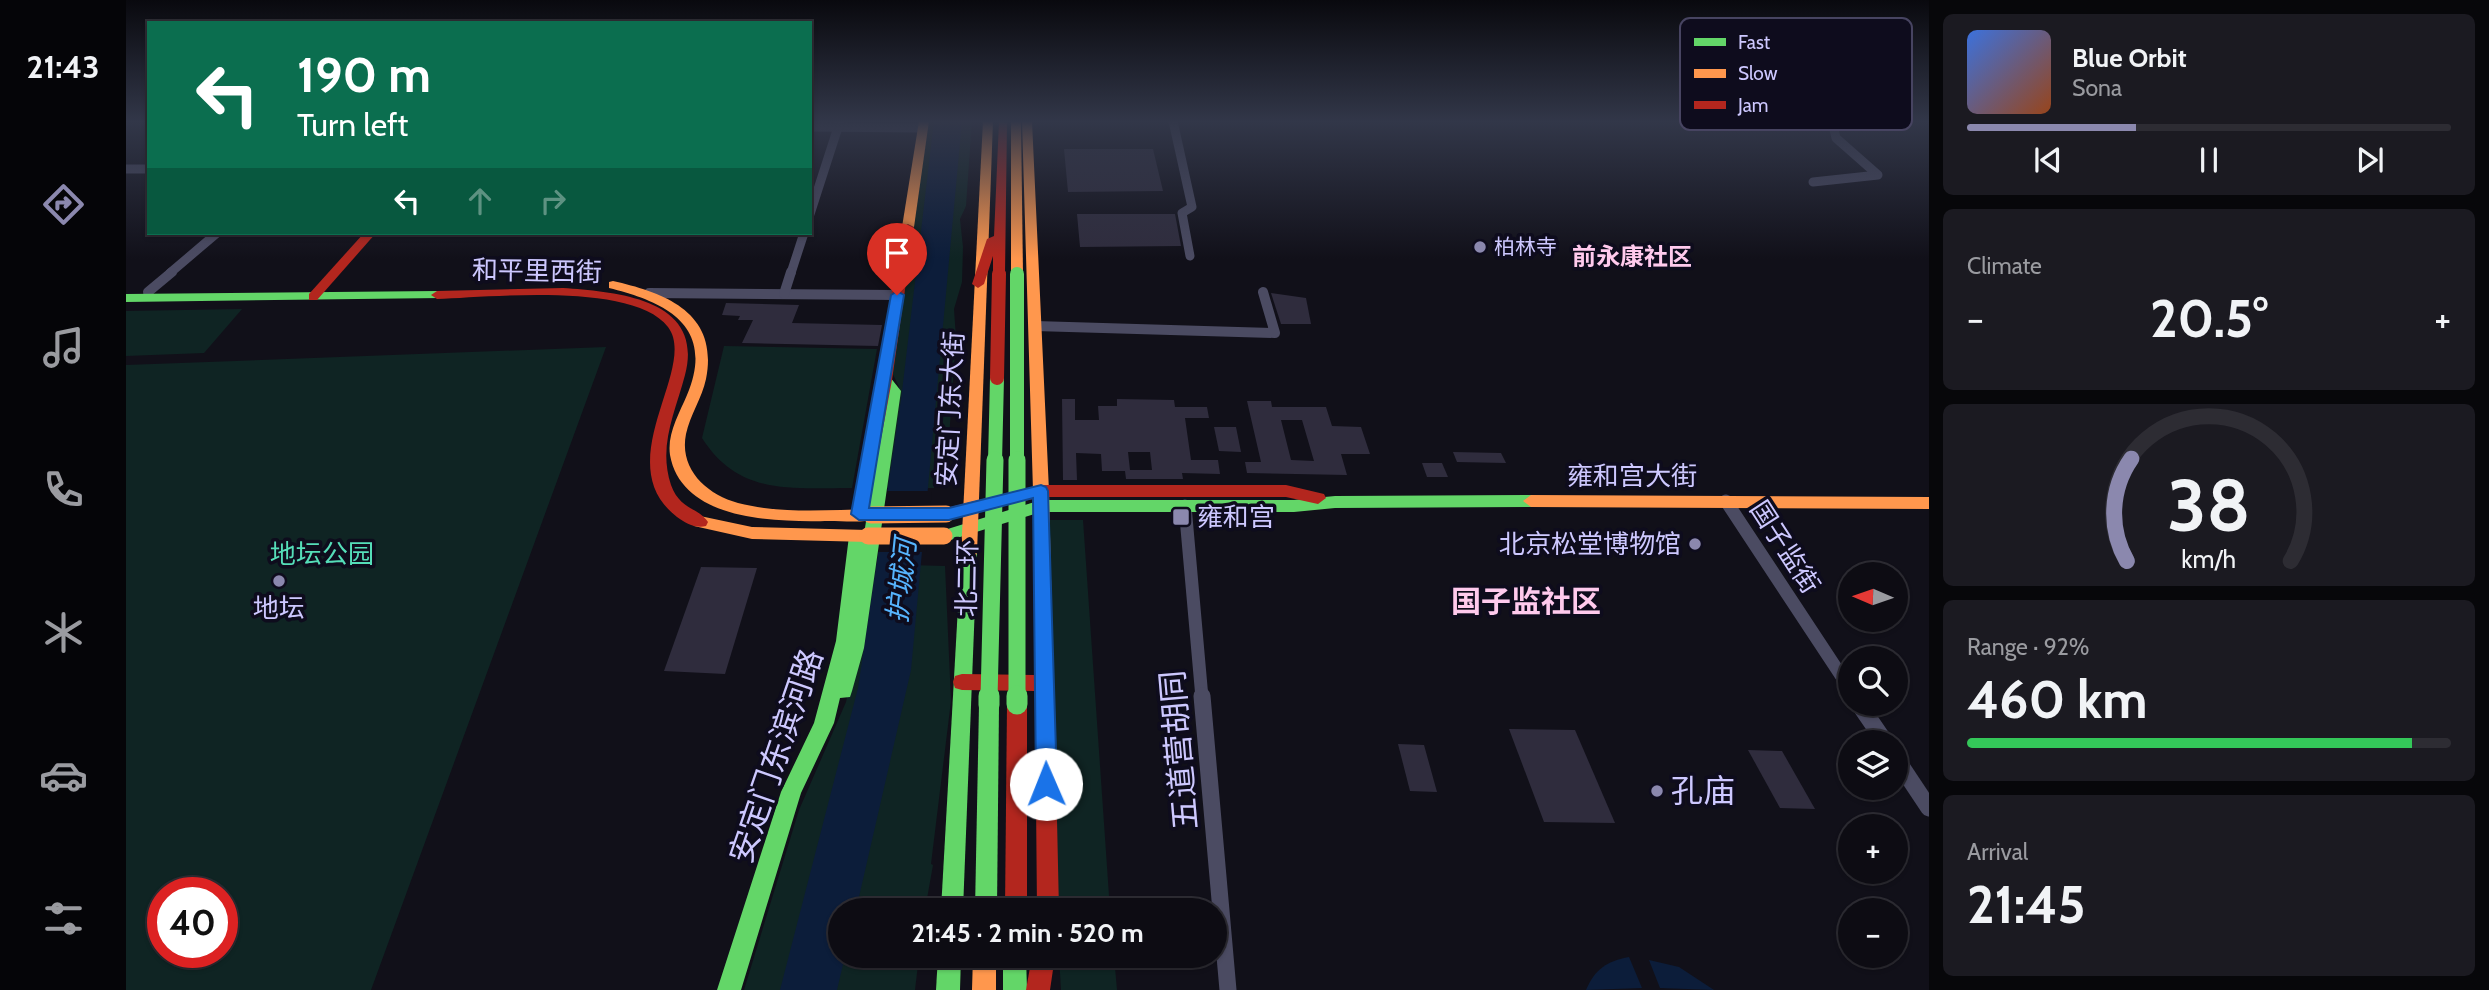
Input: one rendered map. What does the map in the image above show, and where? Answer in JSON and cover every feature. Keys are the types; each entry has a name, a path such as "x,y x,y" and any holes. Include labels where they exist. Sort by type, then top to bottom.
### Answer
{"main road":[{"path":"865,514 917,167"},
{"name":"安定门东大街","path":"953,898 985,167"},
{"name":"北二环","path":"986,898 1001,167"},
{"name":"北二环","path":"1016,167 1016,898"},
{"path":"1027,167 1041,498 1048,898"},
{"path":"978,284 999,221"},
{"path":"1016,232 1033,280"},
{"path":"318,291 368,235"},
{"name":"和平里西街","path":"126,298 599,284 649,293 672,302 692,321 702,345 700,375 677,444 680,465 687,478 717,502 744,509 802,514 946,514 1041,498"},
{"name":"和平里西街","path":"126,292 587,293 618,297 642,304 666,317 678,332 683,356 657,437 656,462 673,507 688,518 727,530 862,536 944,536 1041,498"},
{"path":"978,315 1035,321"},
{"path":"824,723 842,695 855,648 894,391 885,380"},
{"name":"雍和宫大街","path":"1041,498 1286,491 1335,502"},
{"name":"雍和宫大街","path":"1041,498 1185,506 1294,506 1335,502 1929,503"},
{"name":"安定门东滨河路","path":"729,990 791,792 824,723 845,641 862,536"},
{"path":"962,682 1045,683"},
{"path":"948,990 949,968"},
{"path":"984,990 985,968"},
{"path":"1015,968 1015,990"},
{"path":"1038,990 1043,968"},
{"path":"1047,968 1050,990"}],"street":[{"path":"812,208 825,167"},
{"path":"1183,167 1192,207 1182,213 1190,256"},
{"path":"1813,182 1878,175 1869,167"},
{"path":"126,169 147,169"},
{"path":"148,292 215,235"},
{"path":"784,294 803,235"},
{"path":"1035,321 1275,333 1263,292"},
{"path":"649,293 897,295"},
{"name":"国子监街","path":"1726,502 1838,671"},
{"name":"五道营胡同","path":"1185,506 1228,990"},
{"path":"1908,776 1929,808"}],"green space":[{"path":"922,167 969,167 966,206 960,219 963,247 962,282 954,309 956,338 949,438 940,439 934,488 885,488 899,387 891,370"},
{"path":"242,309 204,353 126,356 126,311"},
{"path":"724,346 877,349 852,488 768,485 732,470 717,457 702,438"},
{"name":"地坛公园","path":"606,347 371,990 126,990 126,365"},
{"path":"1049,520 1083,520 1109,898 1058,898"},
{"path":"874,564 945,566 951,701 927,898 828,898 828,968 918,968 915,990 744,990 799,810 846,702"},
{"path":"1060,968 1115,968 1117,990 1061,990"}],"water":[{"name":"护城河","path":"929,167 958,167 911,670 859,898 828,898 828,968 842,968 837,990 780,990 858,688 901,400"},
{"path":"1629,957 1642,988 1586,990 1603,967"},
{"path":"1649,960 1679,967 1714,990 1660,988"}],"pier":[{"path":"884,491 932,491 926,552 875,552"}],"building":[{"path":"1066,167 1157,167 1163,191 1068,192"},
{"path":"1077,214 1175,214 1181,246 1080,247"},
{"path":"1271,293 1306,298 1311,324 1281,324"},
{"path":"726,303 799,305 792,323 882,325 878,346 742,343 753,320 738,320 740,316 722,315"},
{"path":"1062,399 1075,399 1075,420 1099,420 1098,406 1117,406 1117,399 1174,400 1175,407 1207,407 1209,418 1185,418 1191,460 1218,460 1220,474 1182,473 1183,479 1126,479 1125,471 1102,471 1101,454 1076,453 1077,480 1063,480","holes":["1128,452 1150,452 1152,470 1130,470"]},
{"path":"1247,401 1271,401 1272,407 1326,407 1332,426 1361,427 1370,454 1341,454 1347,475 1247,473 1245,462 1261,462","holes":["1281,420 1302,420 1314,461 1291,460"]},
{"path":"1214,427 1236,427 1241,452 1219,451"},
{"path":"1453,452 1501,453 1506,463 1457,462"},
{"path":"1422,463 1442,463 1448,477 1427,477"},
{"path":"701,567 757,568 725,674 664,671"},
{"path":"1509,729 1575,730 1615,823 1544,822"},
{"path":"1398,744 1424,745 1437,792 1410,791"},
{"path":"1748,750 1782,751 1815,809 1780,808"}],"traffic: fast":[{"path":"1017,274 1017,704"},
{"path":"126,298 437,295"},
{"path":"989,705 997,378"},
{"path":"843,691 855,648 894,391 885,380"},
{"path":"944,536 1041,506 1294,506 1335,502 1531,501"},
{"path":"729,990 791,792 824,723 845,641 857,536"},
{"path":"953,898 969,553"},
{"path":"986,898 989,705"},
{"path":"948,990 949,968"},
{"path":"1015,968 1015,990"}],"traffic: slow":[{"path":"908,227 917,167"},
{"path":"969,553 986,167"},
{"path":"1016,167 1017,274"},
{"path":"1029,167 1041,491 1044,665"},
{"path":"613,285 667,302 681,312 692,325 699,340 702,358 699,380 680,428 677,445 680,463 695,487 718,502 755,512 793,516 871,515"},
{"path":"1531,501 1929,503"},
{"path":"871,515 946,514"},
{"path":"700,522 752,533 868,536"},
{"path":"868,536 944,536"},
{"path":"984,990 985,968"}],"traffic: jam":[{"path":"999,274 1001,167"},
{"path":"859,514 885,380 908,227"},
{"path":"313,297 368,235"},
{"path":"978,284 993,239"},
{"path":"997,378 999,274"},
{"path":"437,295 537,292 589,294 635,302 660,313 674,326 681,341 682,357 659,440 659,469 671,502 686,515 700,522"},
{"path":"946,514 1041,491 1286,491 1318,498"},
{"path":"1044,665 1048,898"},
{"path":"962,682 1045,683"},
{"path":"1016,898 1017,704"},
{"path":"1038,990 1042,968"}],"place":[{"name":"柏林寺","path":"1480,247"},
{"name":"雍和宫","path":"1181,517"},
{"name":"北京松堂博物馆","path":"1695,544"},
{"name":"地坛","path":"279,581"},
{"name":"孔庙","path":"1657,791"}],"district":[{"name":"前永康社区","path":"1632,257"},
{"name":"国子监社区","path":"1526,602"}],"route":[{"path":"897,295 885,380 859,514 949,514 1041,491 1046,784"}]}
